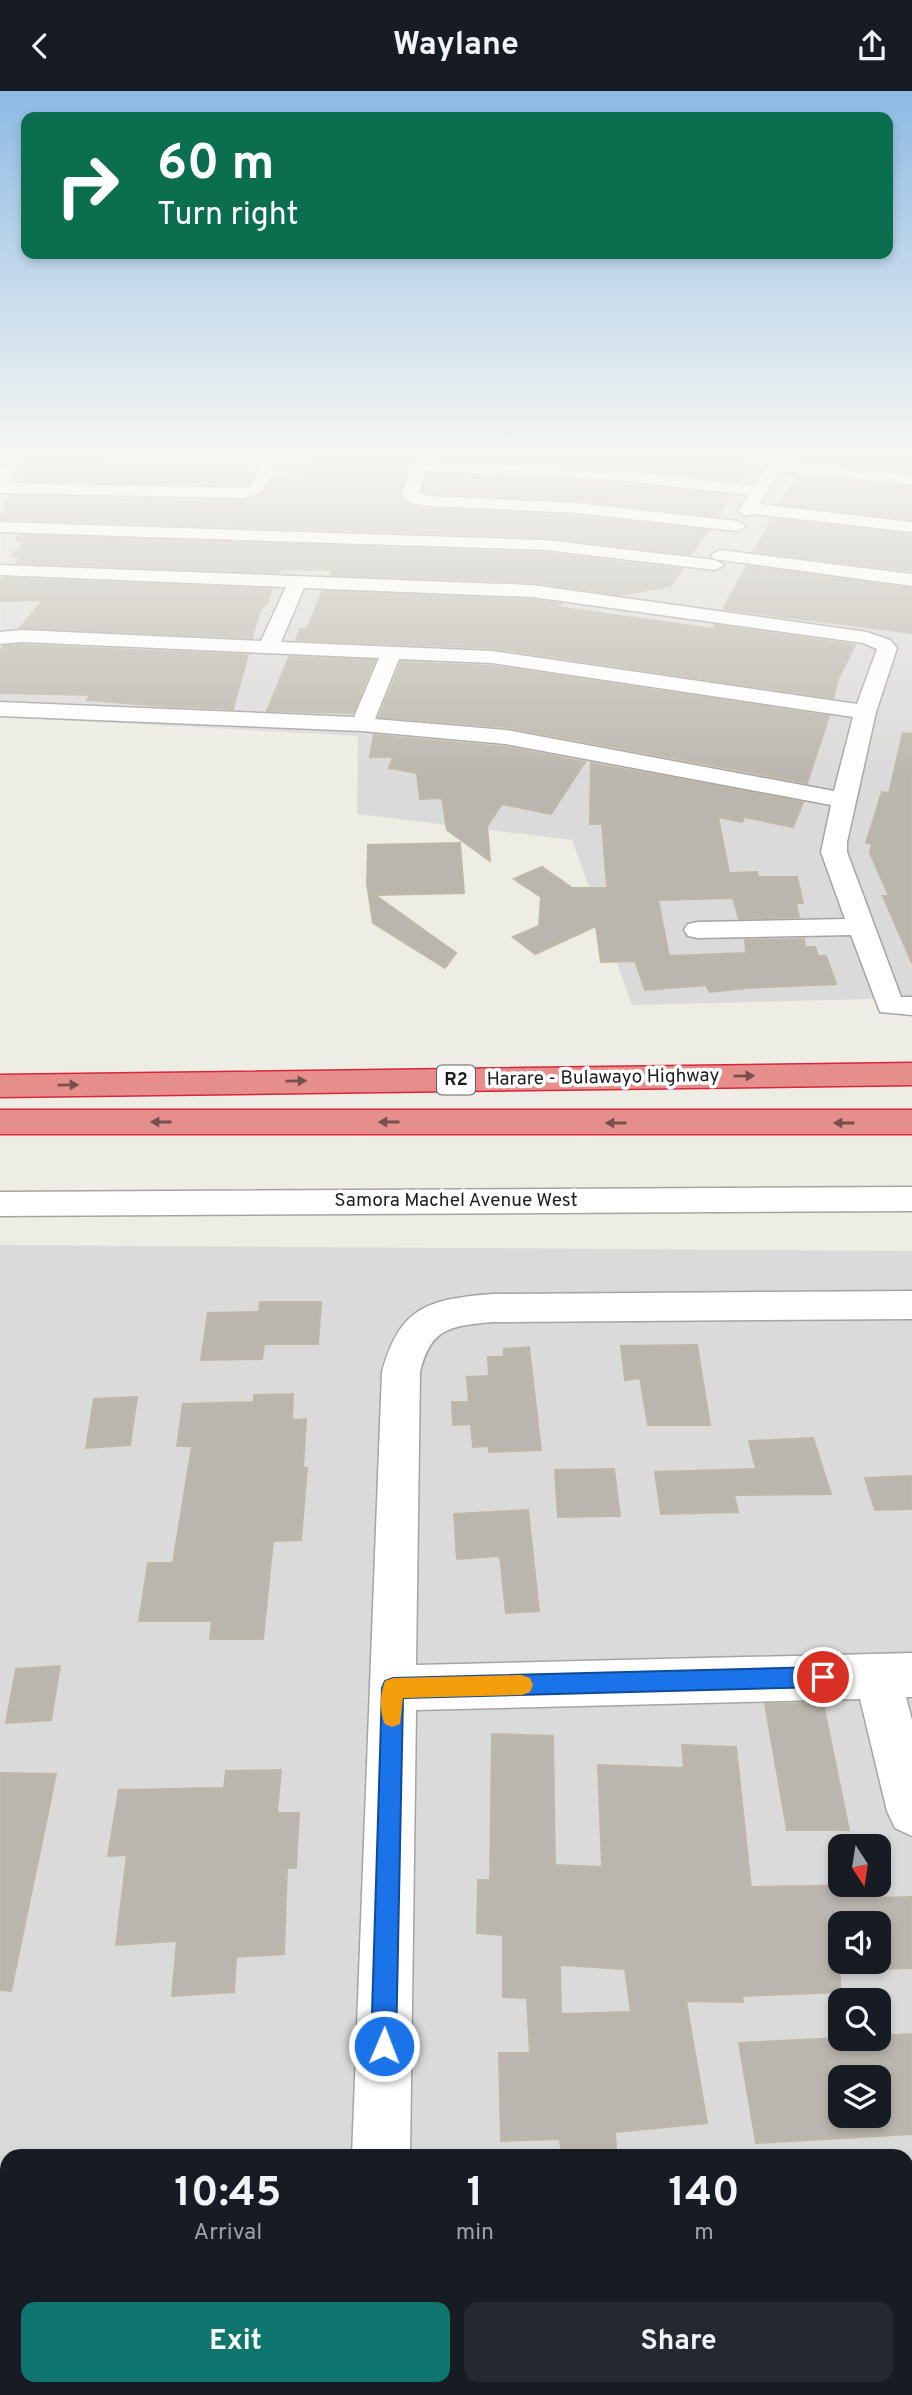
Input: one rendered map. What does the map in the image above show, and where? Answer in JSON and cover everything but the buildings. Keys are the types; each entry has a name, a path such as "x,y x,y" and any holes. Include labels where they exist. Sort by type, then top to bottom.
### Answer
{"highway":[{"name":"Harare - Bulawayo Highway","path":"0,1086 912,1074"},
{"name":"R2","path":"0,1122 912,1122"}],"street":[{"path":"687,611 716,563"},
{"path":"743,563 912,579"},
{"path":"0,570 532,591 867,638 883,644 887,648 866,712 834,842 834,852 891,1006 912,1006"},
{"path":"269,646 298,580"},
{"path":"0,638 22,636 392,651 547,663 866,712"},
{"path":"362,724 392,651"},
{"path":"0,709 362,724 506,737 845,800"},
{"path":"698,930 861,926"},
{"name":"Samora Machel Avenue West","path":"0,1204 912,1199"},
{"path":"381,2149 401,1372 410,1341 418,1327 436,1316 493,1308 912,1305"},
{"path":"393,1688 895,1675 912,1811"}],"shaded area":[{"path":"1,563 912,563 912,998 632,1005 572,840 357,814 358,736 0,717"},
{"path":"0,1245 912,1251 912,2149 0,2149"}],"slow traffic":[{"path":"392,1717 393,1688 522,1685"}],"route":[{"path":"384,2046 393,1688 823,1677"}]}
